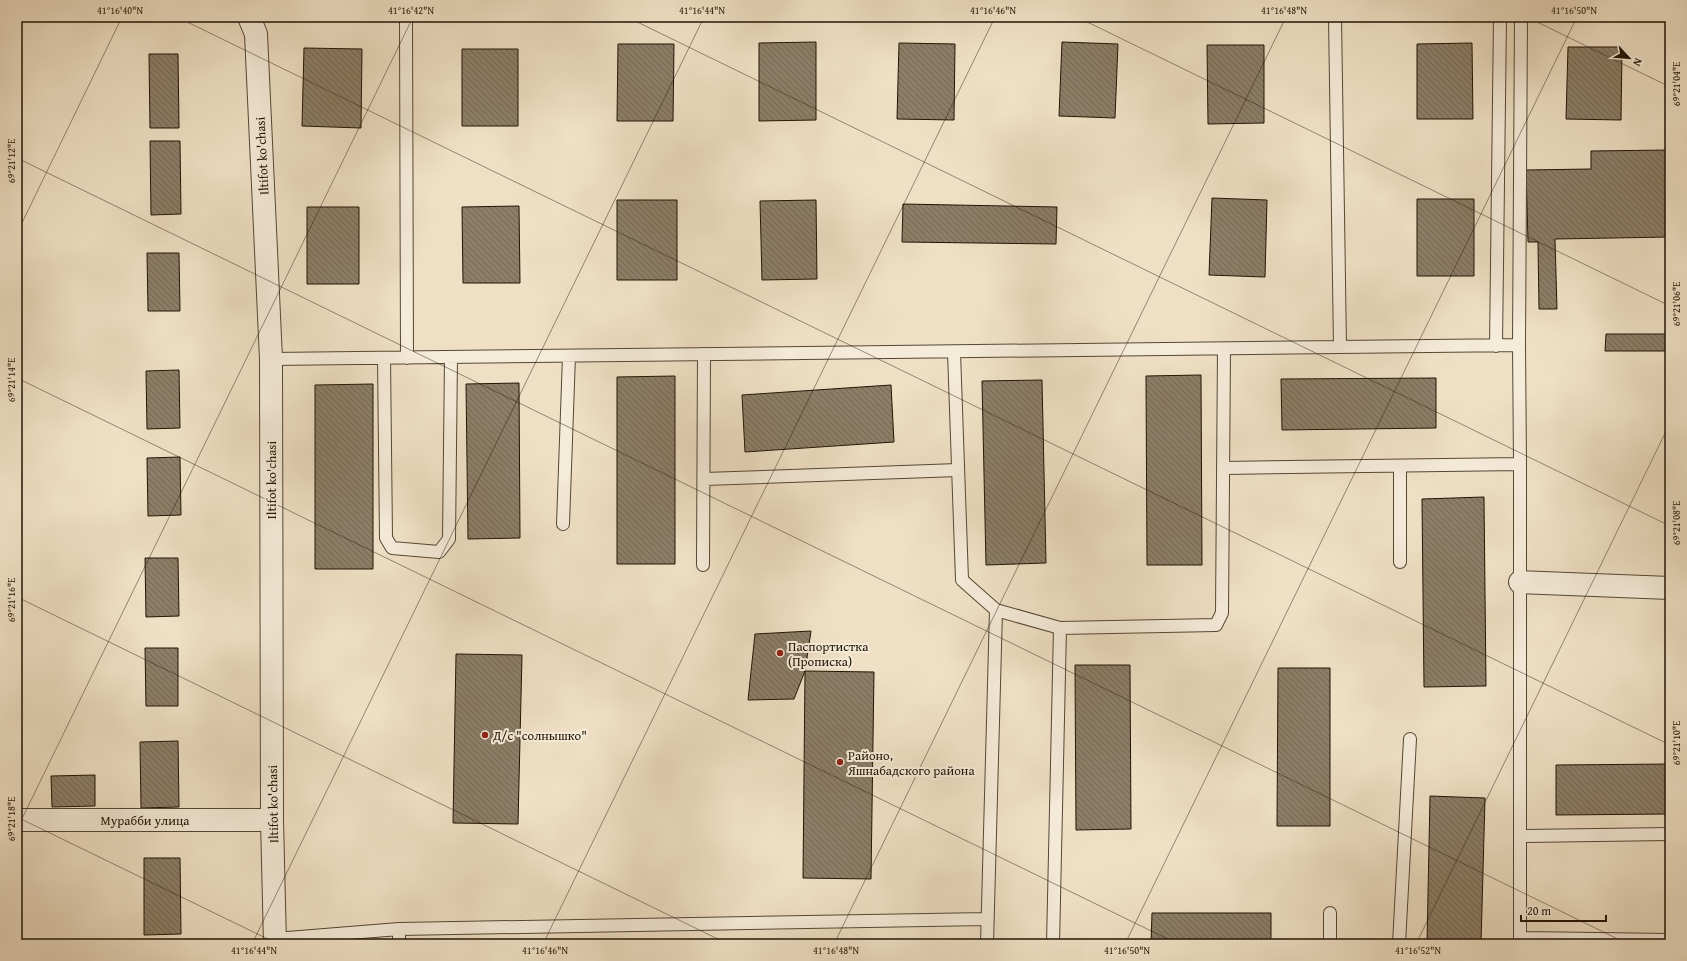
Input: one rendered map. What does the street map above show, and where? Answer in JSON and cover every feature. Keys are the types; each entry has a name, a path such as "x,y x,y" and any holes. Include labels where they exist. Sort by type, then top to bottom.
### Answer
{"street":[{"name":"Iltifot ko'chasi","path":"249,17 256,34 271,359 272,820 275,942"},
{"path":"1520,582 1670,588"},
{"name":"Мурабби улица","path":"17,820 272,820"}],"lane":[{"path":"406,17 407,358"},
{"path":"1335,17 1340,347"},
{"path":"1496,346 1500,17"},
{"path":"1521,17 1518,345 1520,464 1520,941 1670,940"},
{"path":"271,359 1518,345"},
{"path":"954,352 962,580 996,610 1060,628 1216,625 1222,613 1224,349"},
{"path":"703,565 705,479 704,354"},
{"path":"563,524 569,356"},
{"path":"384,358 386,538 392,548 439,552 449,539 451,357"},
{"path":"1223,468 1520,464"},
{"path":"1400,466 1400,562"},
{"path":"705,479 958,470"},
{"path":"987,944 996,610"},
{"path":"1053,944 1060,628"},
{"path":"1399,944 1410,739"},
{"path":"1521,836 1670,834"},
{"path":"1330,912 1330,944"},
{"path":"275,942 399,929 987,919"},
{"path":"399,929 399,944"}],"building":[{"path":"816,42 816,120 759,121 759,43"},
{"path":"1062,42 1118,44 1115,118 1059,116"},
{"path":"899,43 955,44 954,120 897,119"},
{"path":"1472,43 1473,119 1417,119 1417,44"},
{"path":"618,44 674,44 673,121 617,121"},
{"path":"1207,45 1264,45 1264,123 1208,124"},
{"path":"1568,47 1622,47 1621,120 1566,119"},
{"path":"304,48 362,49 361,128 302,126"},
{"path":"462,49 518,49 518,126 462,126"},
{"path":"149,54 178,54 179,128 150,128"},
{"path":"150,141 180,141 181,214 151,215"},
{"path":"1670,150 1670,237 1555,239 1557,309 1539,309 1538,242 1528,242 1526,170 1591,169 1591,151"},
{"path":"1212,198 1267,200 1265,277 1209,275"},
{"path":"1417,199 1474,199 1474,276 1417,276"},
{"path":"617,200 677,200 677,280 617,280"},
{"path":"816,200 817,279 762,280 760,201"},
{"path":"903,204 1057,207 1056,244 902,242"},
{"path":"519,206 520,283 463,283 462,207"},
{"path":"307,207 359,207 359,284 307,284"},
{"path":"147,253 179,253 180,311 148,311"},
{"path":"1606,334 1670,334 1670,351 1605,351"},
{"path":"179,370 180,428 147,429 146,371"},
{"path":"1201,375 1202,565 1147,565 1146,376"},
{"path":"675,376 675,564 617,564 617,377"},
{"path":"1436,378 1436,428 1282,430 1281,379"},
{"path":"1042,380 1046,563 986,565 982,381"},
{"path":"519,383 520,538 468,539 466,384"},
{"path":"373,384 373,569 315,569 315,385"},
{"path":"891,385 894,442 745,452 742,395"},
{"path":"180,457 181,515 148,516 147,458"},
{"path":"1484,497 1486,686 1424,687 1422,499"},
{"path":"145,558 178,558 179,616 146,617"},
{"name":"Паспортистка (Прописка)","path":"811,631 805,671 794,699 748,700 755,634"},
{"path":"145,648 178,648 178,706 146,706"},
{"path":"456,654 522,655 518,824 453,823"},
{"path":"1075,665 1130,665 1131,829 1076,830"},
{"path":"1278,668 1330,668 1330,826 1277,826"},
{"path":"805,671 874,672 871,879 803,878"},
{"path":"178,741 179,807 141,808 140,742"},
{"path":"1670,764 1670,814 1556,815 1556,765"},
{"path":"95,775 95,806 52,807 51,776"},
{"path":"1430,796 1485,798 1481,944 1427,944"},
{"path":"144,858 180,858 181,934 144,935"},
{"path":"1152,913 1271,913 1271,944 1151,944"}],"place":[{"name":"Паспортистка (Прописка)","path":"780,653"},
{"name":"Д/с \"солнышко\"","path":"485,735"},
{"name":"Районо, Яшнабадского района","path":"840,762"}]}
